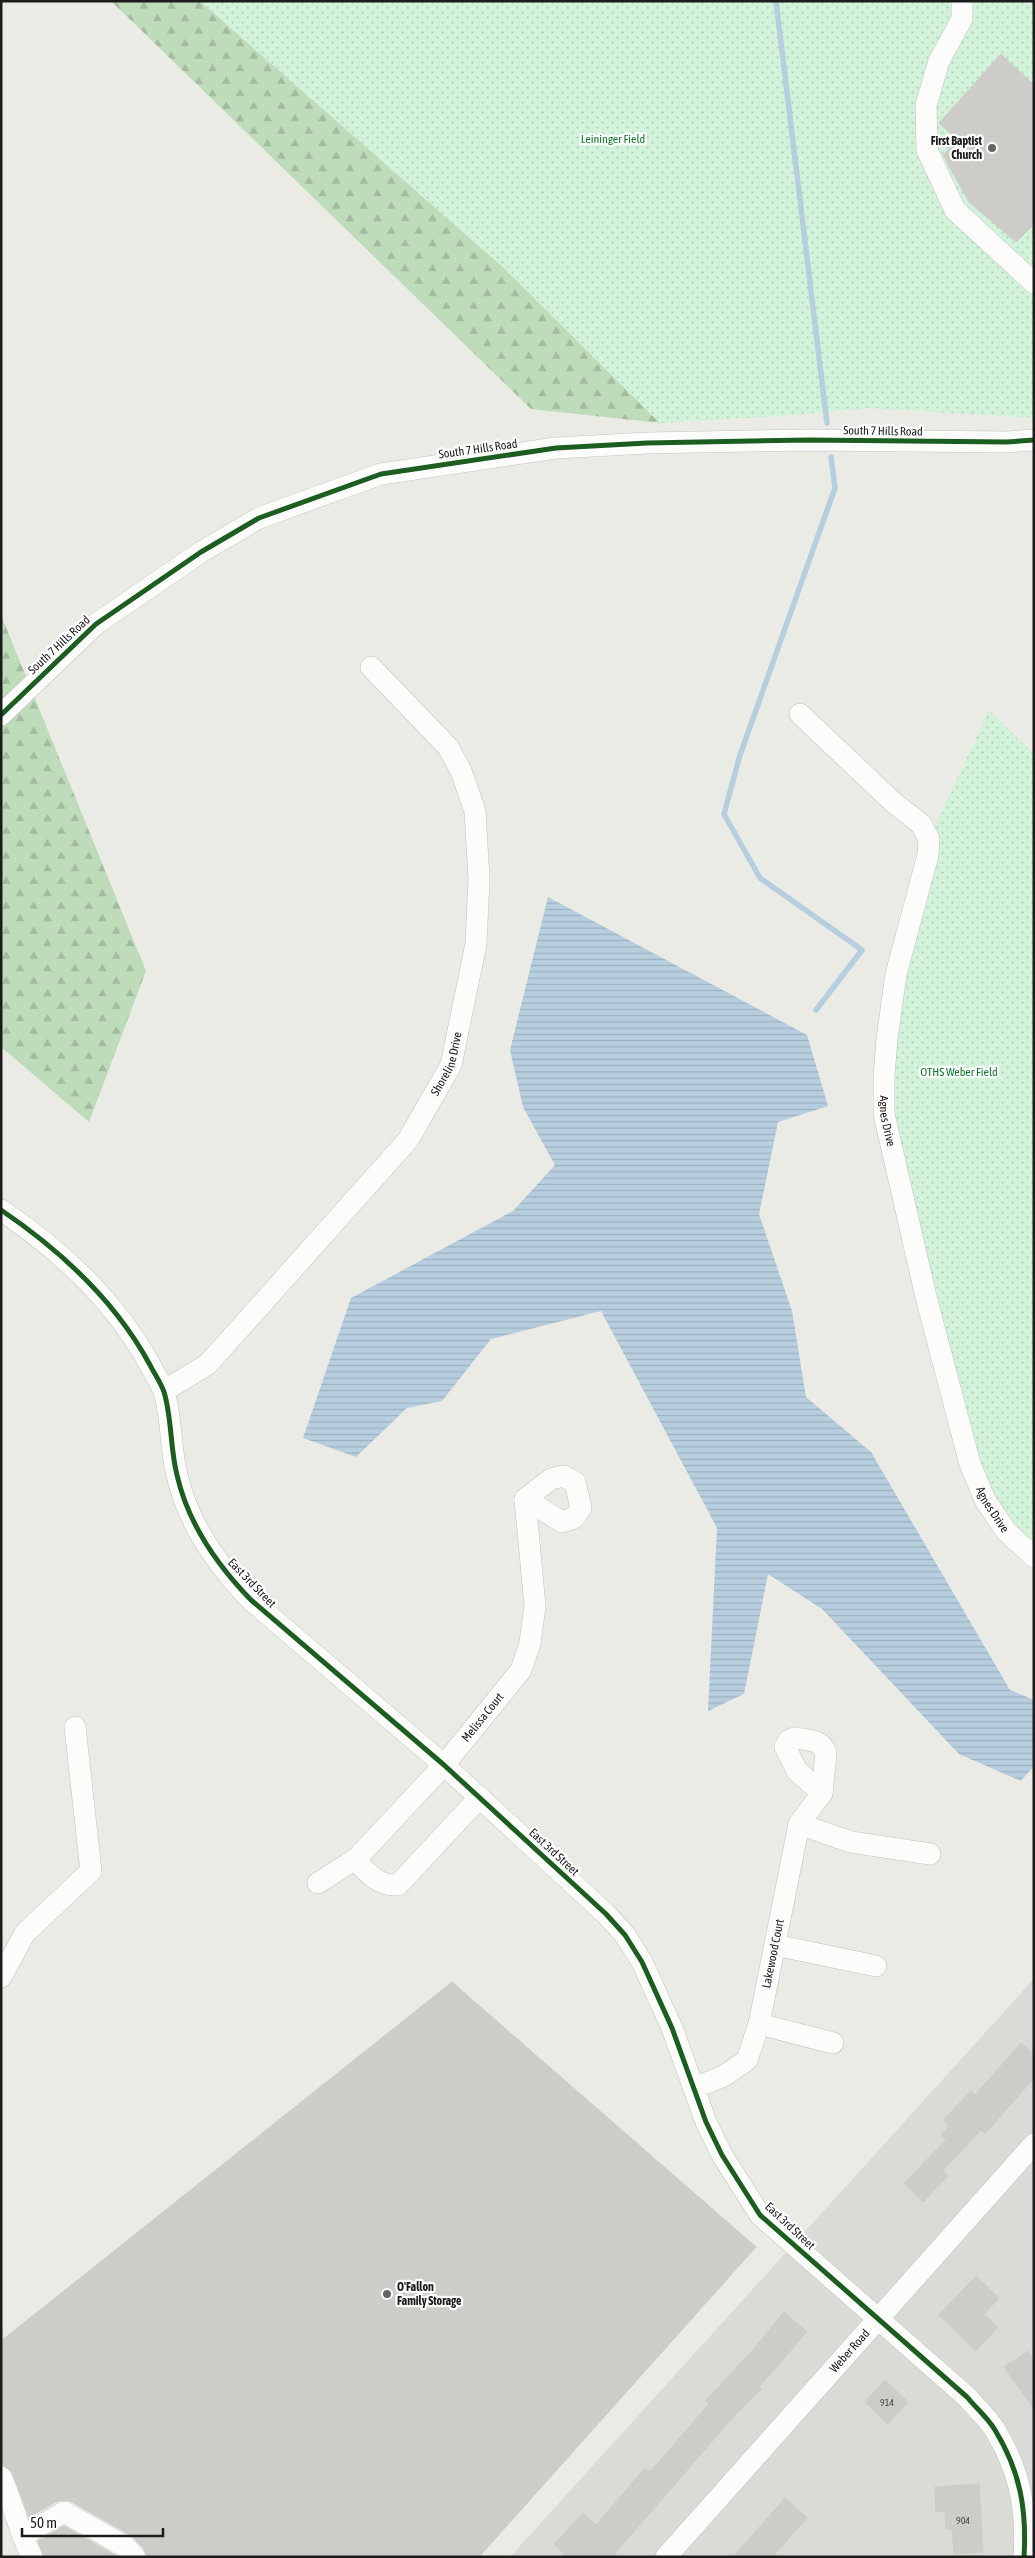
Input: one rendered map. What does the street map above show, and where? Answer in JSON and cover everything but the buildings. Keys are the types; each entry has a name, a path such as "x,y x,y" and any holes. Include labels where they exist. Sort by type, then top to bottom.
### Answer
{"street":[{"path":"962,1 962,18 939,61 926,105 927,150 956,210 1034,282"},
{"name":"South 7 Hills Road","path":"1,715 96,624 201,552 259,518 381,474 556,448 647,442 809,440 1008,442 1034,440"},
{"name":"Shoreline Drive","path":"164,1391 208,1364 408,1140 451,1065 476,944 479,879 475,811 461,771 448,746 371,667"},
{"name":"Agnes Drive","path":"800,714 894,803 921,824 929,839 928,855 896,974 884,1067 884,1114 926,1297 970,1464 985,1500 1006,1532 1034,1557"},
{"name":"East 3rd Street","path":"1,1210 54,1250 92,1285 135,1338 164,1391 177,1476 206,1547 222,1568 251,1600 480,1797 606,1914 625,1935 642,1962 672,2028 706,2122 722,2155 760,2215 967,2397 994,2428 1010,2459 1022,2490 1026,2527 1024,2557"},
{"name":"Melissa Court","path":"318,1883 355,1859 444,1765 521,1670 530,1643 535,1606 525,1500"},
{"path":"1,1977 25,1933 91,1871 75,1727"},
{"name":"Lakewood Court","path":"694,2088 724,2076 747,2060 759,2024 799,1824 822,1794"},
{"path":"355,1859 368,1875 386,1886 398,1885 480,1797"},
{"path":"799,1824 851,1842 930,1854"},
{"path":"775,1945 876,1966"},
{"path":"759,2024 833,2043"},
{"name":"Weber Road","path":"666,2557 1034,2144"},
{"path":"1,2477 12,2502 22,2536 32,2557"},
{"path":"22,2536 64,2512 126,2547 135,2557"}],"shaded area":[{"path":"1034,1978 1034,2557 510,2557 1022,1992"}],"green space":[{"path":"111,1 200,1 504,268 660,423 531,409"},
{"name":"Leininger Field","path":"200,1 1034,1 1034,418 867,408 783,416 660,423 504,268"},
{"path":"1,615 146,971 89,1122 1,1047"},
{"name":"OTHS Weber Field","path":"989,710 1034,754 1034,1557 985,1500 884,1076 929,839"}],"water":[{"path":"548,897 807,1035 828,1106 778,1122 759,1214 792,1311 806,1397 871,1452 1010,1690 1034,1700 1034,1766 1021,1781 959,1754 822,1609 768,1574 744,1694 708,1711 717,1528 601,1311 491,1339 442,1401 407,1408 356,1457 303,1438 351,1298 513,1211 555,1165 523,1107 510,1050"}],"waterway":[{"path":"776,1 827,423"},
{"path":"816,1010 862,950 760,878 724,814 740,755 835,488 831,457"}],"cycle path":[{"path":"1,715 96,624 201,552 259,518 381,474 556,448 647,443 809,440 1007,442 1034,440"},
{"path":"1,1210 44,1242 85,1279 121,1320 136,1342 164,1392 175,1465 188,1510 205,1543 239,1587 251,1600 444,1765 606,1914 625,1935 642,1962 672,2028 706,2122 722,2155 760,2215 967,2397 995,2430 1004,2445 1020,2491 1025,2539 1024,2557"}],"place":[{"name":"First Baptist Church","path":"992,148"},
{"name":"O'Fallon Family Storage","path":"387,2294"}]}
